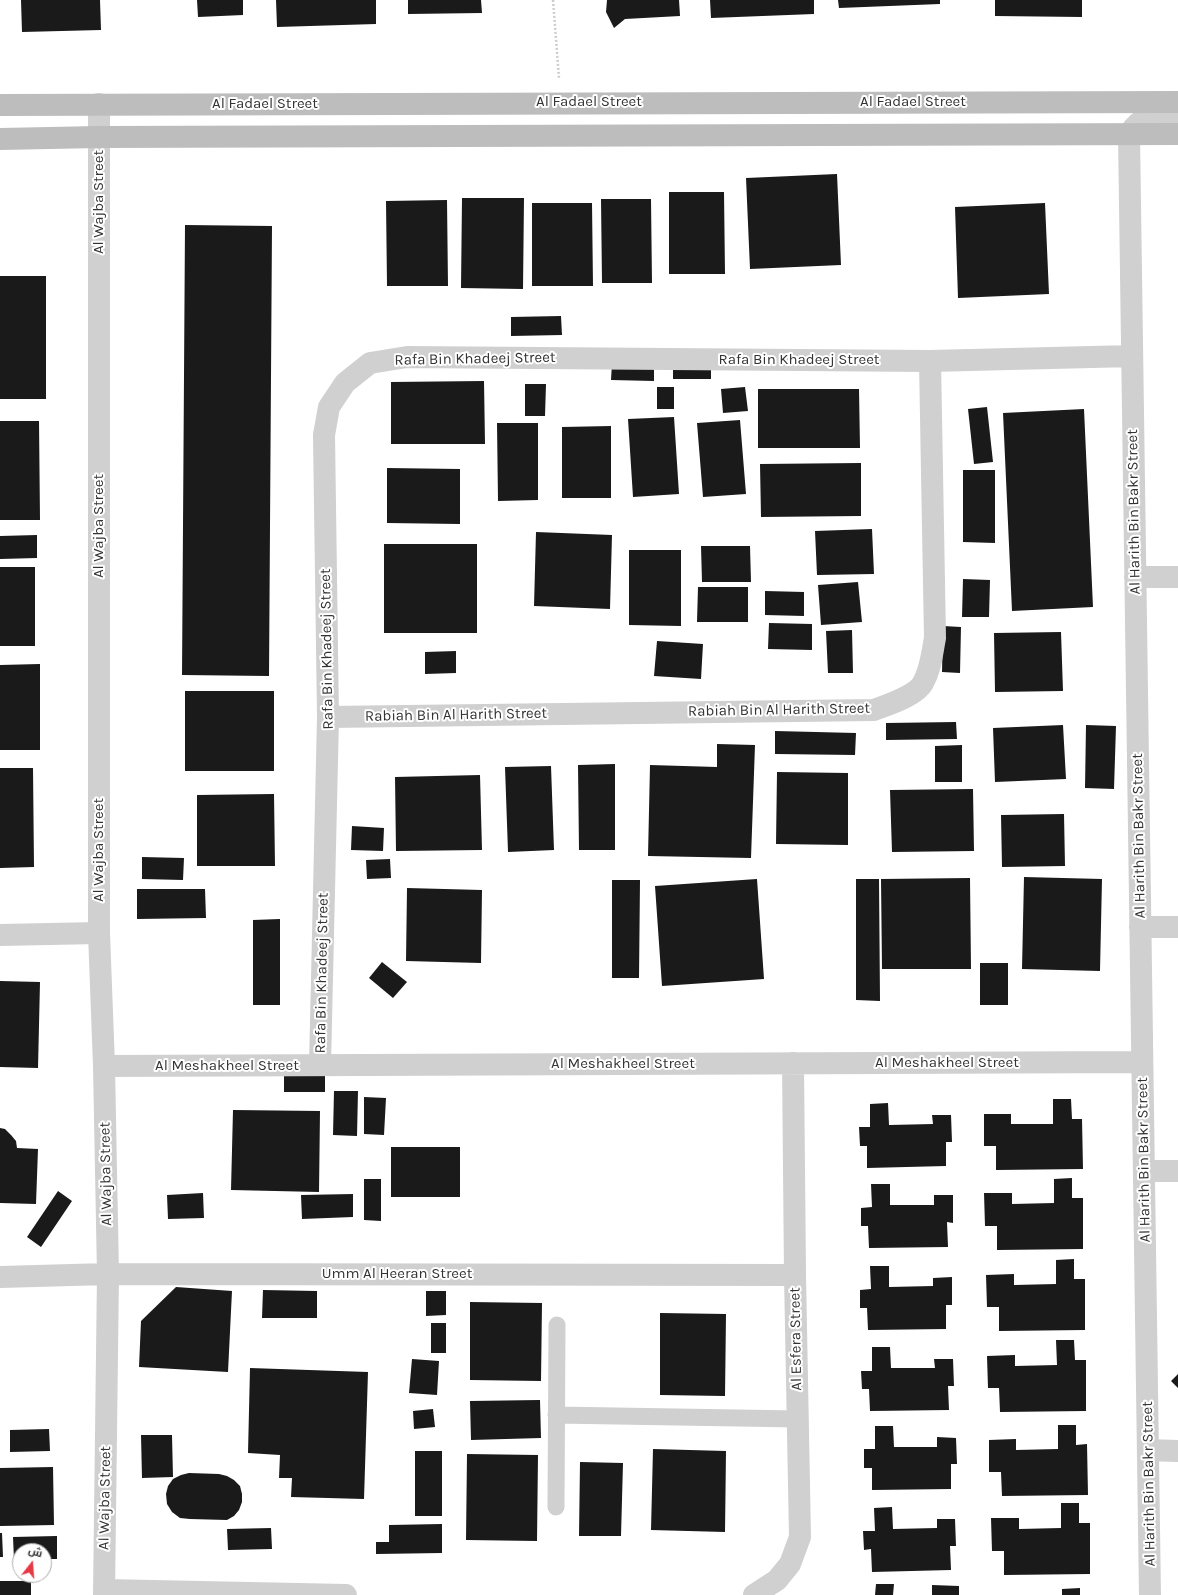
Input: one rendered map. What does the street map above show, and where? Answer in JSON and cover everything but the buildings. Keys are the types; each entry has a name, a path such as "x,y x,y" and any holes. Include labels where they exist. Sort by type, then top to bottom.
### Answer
{"street":[{"name":"Al Fadael Street","path":"0,105 560,102 1178,102"},
{"name":"Al Wajba Street","path":"98,104 99,933 104,1066 108,1274 104,1593"},
{"path":"1129,134 1135,125 1149,116 1178,116"},
{"name":"Al Harith Bin Bakr Street","path":"1129,134 1150,1595"},
{"path":"0,139 99,137 1178,134"},
{"name":"Rafa Bin Khadeej Street","path":"320,1065 328,717 324,435 329,407 345,383 370,364 407,357 930,361 1132,356"},
{"name":"Rabiah Bin Al Harith Street","path":"328,717 874,710 902,699 922,684 931,662 935,638 930,361"},
{"path":"1135,577 1178,577"},
{"path":"1140,927 1178,927"},
{"path":"0,935 99,933"},
{"name":"Al Meshakheel Street","path":"104,1066 1142,1062"},
{"name":"Al Esfera Street","path":"754,1595 777,1580 790,1564 800,1537 793,1064"},
{"path":"1144,1171 1178,1172"},
{"name":"Umm Al Heeran Street","path":"0,1277 108,1274 795,1275"},
{"path":"1148,1450 1178,1450"},
{"path":"104,1593 346,1595"}],"lane":[{"path":"556,1507 557,1325"},
{"path":"556,1415 798,1419"}],"path":[{"path":"553,0 560,102"}]}
